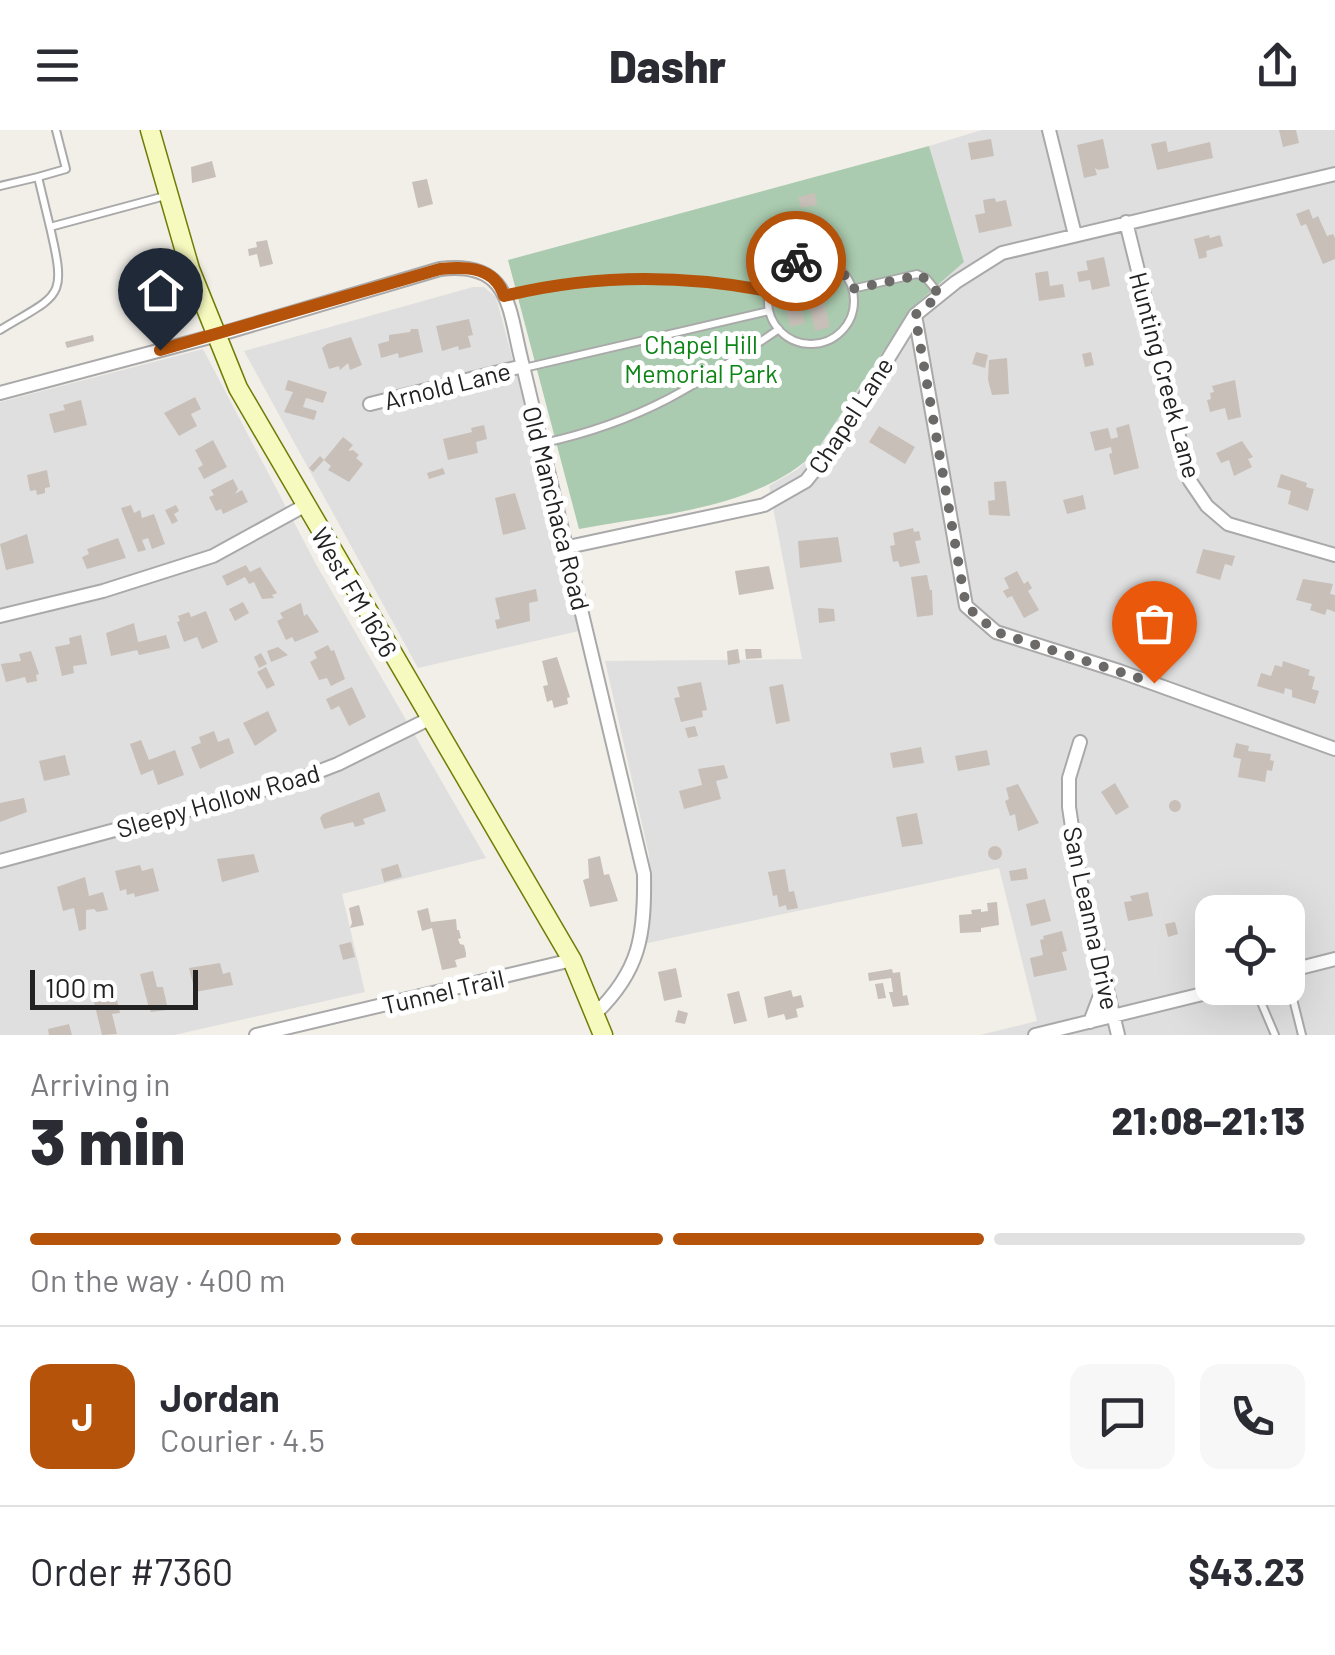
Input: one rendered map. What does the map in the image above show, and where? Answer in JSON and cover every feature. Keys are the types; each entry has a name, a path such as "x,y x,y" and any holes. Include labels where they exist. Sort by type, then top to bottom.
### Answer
{"main road":[{"name":"West FM 1626","path":"150,130 166,196 214,336 238,388 572,960 603,1035"}],"street":[{"path":"1049,130 1075,235"},
{"name":"Chapel Lane","path":"568,548 764,505 806,481 836,443 915,315 1002,253 1335,174"},
{"name":"Hunting Creek Lane","path":"1126,222 1190,481 1206,506 1228,524 1335,555"},
{"path":"0,393 214,336 440,269 477,268 489,274 504,296"},
{"name":"Old Manchaca Road","path":"504,296 644,874 644,915 629,974 619,991 595,1014"},
{"path":"915,315 966,606 996,632 1154,683 1335,749"},
{"name":"Arnold Lane","path":"370,404 523,367"},
{"path":"0,616 156,576 213,556 304,506"},
{"name":"Sleepy Hollow Road","path":"0,861 290,783 429,719"},
{"name":"San Leanna Drive","path":"1080,742 1068,778 1069,806 1079,874 1118,1035"},
{"path":"1305,967 1335,959"},
{"name":"Tunnel Trail","path":"256,1035 572,960"},
{"path":"1090,1022 1105,983"},
{"path":"1035,1035 1195,996"}],"lane":[{"path":"0,186 66,169 56,130"},
{"path":"0,330 49,300 58,286 61,268 38,177"},
{"path":"50,227 166,196"},
{"path":"804,258 831,262 842,271 852,289 853,311 847,324 825,342 797,342 779,329 769,312 769,291 779,272 790,262 804,258"},
{"path":"852,289 917,274 926,278 940,295"},
{"path":"504,296 542,286 617,278 675,279 769,291"},
{"path":"523,367 769,312"},
{"path":"542,443 594,431 662,404 718,373 779,329"},
{"path":"1262,1005 1275,1035"},
{"path":"1294,1005 1302,1035"}],"shaded area":[{"path":"982,130 1335,130 1335,1035 980,1035 1037,1021 999,868 643,944 651,909 649,855 605,661 802,659 769,486 798,469 815,453 913,307 964,262 929,146"},
{"path":"484,287 496,297 579,631 418,668 244,351"},
{"path":"203,349 317,566 486,858 342,894 365,992 174,1035 0,1035 0,402"}],"green space":[{"name":"Chapel Hill Memorial Park","path":"929,146 964,262 913,307 815,453 764,487 734,498 579,529 508,260"}],"building":[{"path":"1279,130 1296,130 1299,143 1283,147"},
{"path":"991,139 994,156 971,160 968,143"},
{"path":"1103,139 1109,168 1095,168 1097,175 1084,178 1077,145"},
{"path":"1166,141 1168,152 1210,142 1213,158 1157,170 1151,144"},
{"path":"212,161 216,177 192,183 191,167"},
{"path":"427,179 433,204 418,208 412,182"},
{"path":"815,193 817,205 801,208 798,197"},
{"path":"995,198 996,202 1006,200 1012,226 979,233 975,215 985,213 983,200"},
{"path":"1309,209 1313,219 1318,216 1327,236 1333,234 1335,238 1335,259 1323,264 1306,224 1301,226 1296,214"},
{"path":"1220,235 1223,246 1206,251 1207,257 1199,259 1194,239"},
{"path":"267,240 273,264 260,267 257,254 249,256 248,249"},
{"path":"1104,257 1110,286 1092,290 1090,280 1079,282 1077,272 1088,270 1086,261"},
{"path":"816,266 822,291 806,294 800,270"},
{"path":"1048,271 1050,286 1063,284 1065,297 1039,301 1035,273"},
{"path":"795,282 805,323 790,327 780,285"},
{"path":"824,302 830,327 815,331 809,306"},
{"path":"469,319 471,347 442,351 436,326"},
{"path":"418,329 423,352 381,358 378,344 389,341 389,335"},
{"path":"93,335 94,341 67,348 65,342"},
{"path":"351,337 362,365 350,370 348,363 340,370 339,366 329,369 322,348"},
{"path":"976,352 988,355 985,368 972,364"},
{"path":"1091,352 1094,365 1085,367 1082,354"},
{"path":"1007,358 1009,394 992,395 989,360"},
{"path":"288,380 327,392 323,403 306,398 303,407 317,411 314,420 284,412 293,392 285,390"},
{"path":"1235,380 1241,417 1228,420 1225,408 1210,412 1207,400 1214,392 1212,386"},
{"path":"195,397 201,409 191,414 197,426 179,436 164,413"},
{"path":"81,400 87,425 54,433 49,414"},
{"path":"1129,424 1139,468 1114,475 1111,447 1095,451 1090,432 1108,428 1111,439 1118,437 1116,428"},
{"path":"484,425 487,439 476,442 478,453 448,460 443,439"},
{"path":"879,426 915,447 905,464 869,442"},
{"path":"343,437 353,445 348,451 359,455 356,458 363,464 349,482 328,470 331,466 324,460"},
{"path":"213,440 227,467 204,479 198,468 203,465 195,450"},
{"path":"1242,441 1253,457 1248,459 1252,467 1234,476 1229,460 1221,463 1216,453"},
{"path":"320,456 324,460 313,472 309,468"},
{"path":"443,468 445,474 429,479 427,473"},
{"path":"47,470 50,487 37,495 36,490 30,491 27,475"},
{"path":"1281,474 1314,489 1308,511 1288,504 1291,491 1277,487"},
{"path":"233,479 238,489 235,494 242,490 248,502 223,514 221,509 216,511 209,497 214,495 211,490"},
{"path":"1006,481 1010,516 989,515 988,501 995,500 994,482"},
{"path":"515,493 526,529 503,535 495,498"},
{"path":"1083,495 1086,509 1067,514 1063,500"},
{"path":"131,505 134,513 140,510 142,518 154,514 165,544 152,549 148,538 142,540 146,550 138,552 121,508"},
{"path":"176,505 179,511 174,514 178,521 172,524 165,510"},
{"path":"913,528 914,532 919,531 921,540 915,541 920,563 900,567 898,561 893,562 893,533"},
{"path":"27,534 34,563 6,570 0,544"},
{"path":"838,537 842,562 800,568 798,541"},
{"path":"118,538 126,558 87,569 82,557 89,554 87,549"},
{"path":"1203,549 1235,556 1232,566 1225,564 1220,580 1196,573"},
{"path":"246,565 250,572 260,567 277,593 272,595 274,598 262,599 254,582 249,584 245,577 227,586 222,576"},
{"path":"769,566 774,589 739,595 735,571"},
{"path":"1017,571 1024,584 1028,581 1032,588 1028,591 1039,610 1024,618 1012,596 1007,598 1003,591 1009,588 1004,578"},
{"path":"927,575 933,615 917,617 911,577"},
{"path":"1303,579 1333,584 1330,594 1335,595 1335,612 1327,609 1325,615 1310,610 1312,604 1296,600"},
{"path":"536,589 538,601 529,603 530,621 497,629 495,620 500,619 495,598"},
{"path":"243,602 249,613 235,621 229,609"},
{"path":"301,603 304,616 307,614 319,632 295,642 292,637 286,640 277,621 283,618 280,613"},
{"path":"818,608 834,609 835,621 819,623"},
{"path":"206,611 218,642 202,649 197,637 184,642 177,622 178,616 189,612 191,617"},
{"path":"134,623 138,642 166,635 170,648 111,656 106,633"},
{"path":"81,635 87,664 73,666 74,673 62,676 55,647 70,644 69,638"},
{"path":"328,645 334,650 345,679 331,686 327,678 319,680 310,662 317,658 314,652"},
{"path":"278,647 288,655 271,662 267,651"},
{"path":"738,649 740,663 728,665 727,651"},
{"path":"745,649 761,649 762,658 746,659"},
{"path":"31,651 39,674 37,681 27,683 25,677 6,682 1,664 21,661 19,654"},
{"path":"261,653 267,664 259,668 254,657"},
{"path":"557,657 570,697 568,704 554,708 552,700 547,702 543,686 548,685 542,661"},
{"path":"1283,661 1310,670 1308,675 1315,677 1312,689 1319,691 1315,704 1292,697 1292,690 1285,688 1284,694 1257,686 1261,673 1271,676 1275,665 1282,667"},
{"path":"266,667 275,685 267,689 257,672"},
{"path":"701,682 707,710 702,711 703,717 681,722 674,698 680,697 677,687"},
{"path":"783,684 790,721 776,724 769,687"},
{"path":"352,687 366,717 349,726 339,706 331,710 326,699"},
{"path":"268,711 277,731 255,746 243,723"},
{"path":"695,726 698,736 688,738 685,728"},
{"path":"214,731 218,742 229,738 234,753 200,769 191,747 201,743 199,737"},
{"path":"141,740 149,760 175,750 184,775 158,785 153,770 141,775 130,744"},
{"path":"1236,743 1249,746 1248,751 1271,754 1272,771 1267,770 1265,782 1238,777 1241,759 1233,757"},
{"path":"921,747 924,763 893,768 890,753"},
{"path":"987,750 990,765 958,771 955,756"},
{"path":"65,755 70,775 44,781 39,761"},
{"path":"724,765 728,778 716,781 721,799 684,809 679,791 702,785 698,769"},
{"path":"1115,783 1129,807 1116,815 1101,792"},
{"path":"1018,784 1039,823 1018,831 1015,814 1010,816 1005,801 1009,799 1006,788"},
{"path":"379,792 386,811 363,819 365,824 355,827 353,822 324,829 320,818 323,814"},
{"path":"24,798 27,812 0,822 0,803"},
{"path":"1175,800 1181,806 1175,812 1169,806"},
{"path":"917,813 923,844 902,847 896,817"},
{"path":"995,846 1002,853 995,860 988,853"},
{"path":"254,854 259,872 222,882 217,859"},
{"path":"600,856 604,875 609,874 618,901 590,907 583,880 589,878 588,859"},
{"path":"398,864 402,877 384,882 381,869"},
{"path":"140,865 142,871 153,868 159,891 135,897 134,893 127,895 126,889 120,891 115,871"},
{"path":"1026,868 1028,879 1011,881 1009,871"},
{"path":"785,869 789,892 794,891 798,908 779,907 777,895 773,896 768,872"},
{"path":"85,877 89,896 103,892 108,910 86,910 86,929 79,931 74,908 63,911 57,887"},
{"path":"1148,892 1153,916 1128,921 1124,902 1132,901 1130,896"},
{"path":"1045,899 1051,921 1031,926 1026,904"},
{"path":"997,902 999,925 981,928 981,932 960,933 959,915 972,914 971,910 988,911 987,903"},
{"path":"359,905 364,925 350,928 349,908"},
{"path":"428,908 431,922 456,919 461,938 458,939 466,953 466,957 455,960 457,967 442,970 432,928 422,931 417,911"},
{"path":"1175,922 1178,934 1168,937 1165,924"},
{"path":"1062,931 1067,970 1034,977 1030,958 1043,955 1040,940"},
{"path":"351,942 355,957 343,960 339,945"},
{"path":"220,963 223,974 230,972 233,985 195,992 189,968"},
{"path":"676,968 682,997 664,1001 658,972"},
{"path":"892,969 893,973 900,972 903,996 907,995 909,1005 893,1007 891,978 869,981 868,973"},
{"path":"153,971 157,987 163,987 168,1010 151,1012 149,1008 140,974"},
{"path":"883,983 886,998 878,999 875,984"},
{"path":"791,990 793,997 801,995 804,1007 796,1009 798,1017 786,1020 784,1014 768,1018 764,997"},
{"path":"739,991 747,1021 734,1024 727,994"},
{"path":"116,996 120,1013 112,1014 117,1034 102,1035 94,1002"},
{"path":"678,1010 688,1013 685,1024 675,1022"},
{"path":"69,1024 72,1035 49,1035 48,1029"}],"way so far":[{"path":"796,261 818,258 831,262 842,271 852,289 917,274 926,278 940,295 915,315 966,606 996,632 1154,683"}],"route":[{"path":"160,350 440,269 477,268 489,274 504,296 542,286 617,278 660,278 769,291 779,272 796,261"}]}
